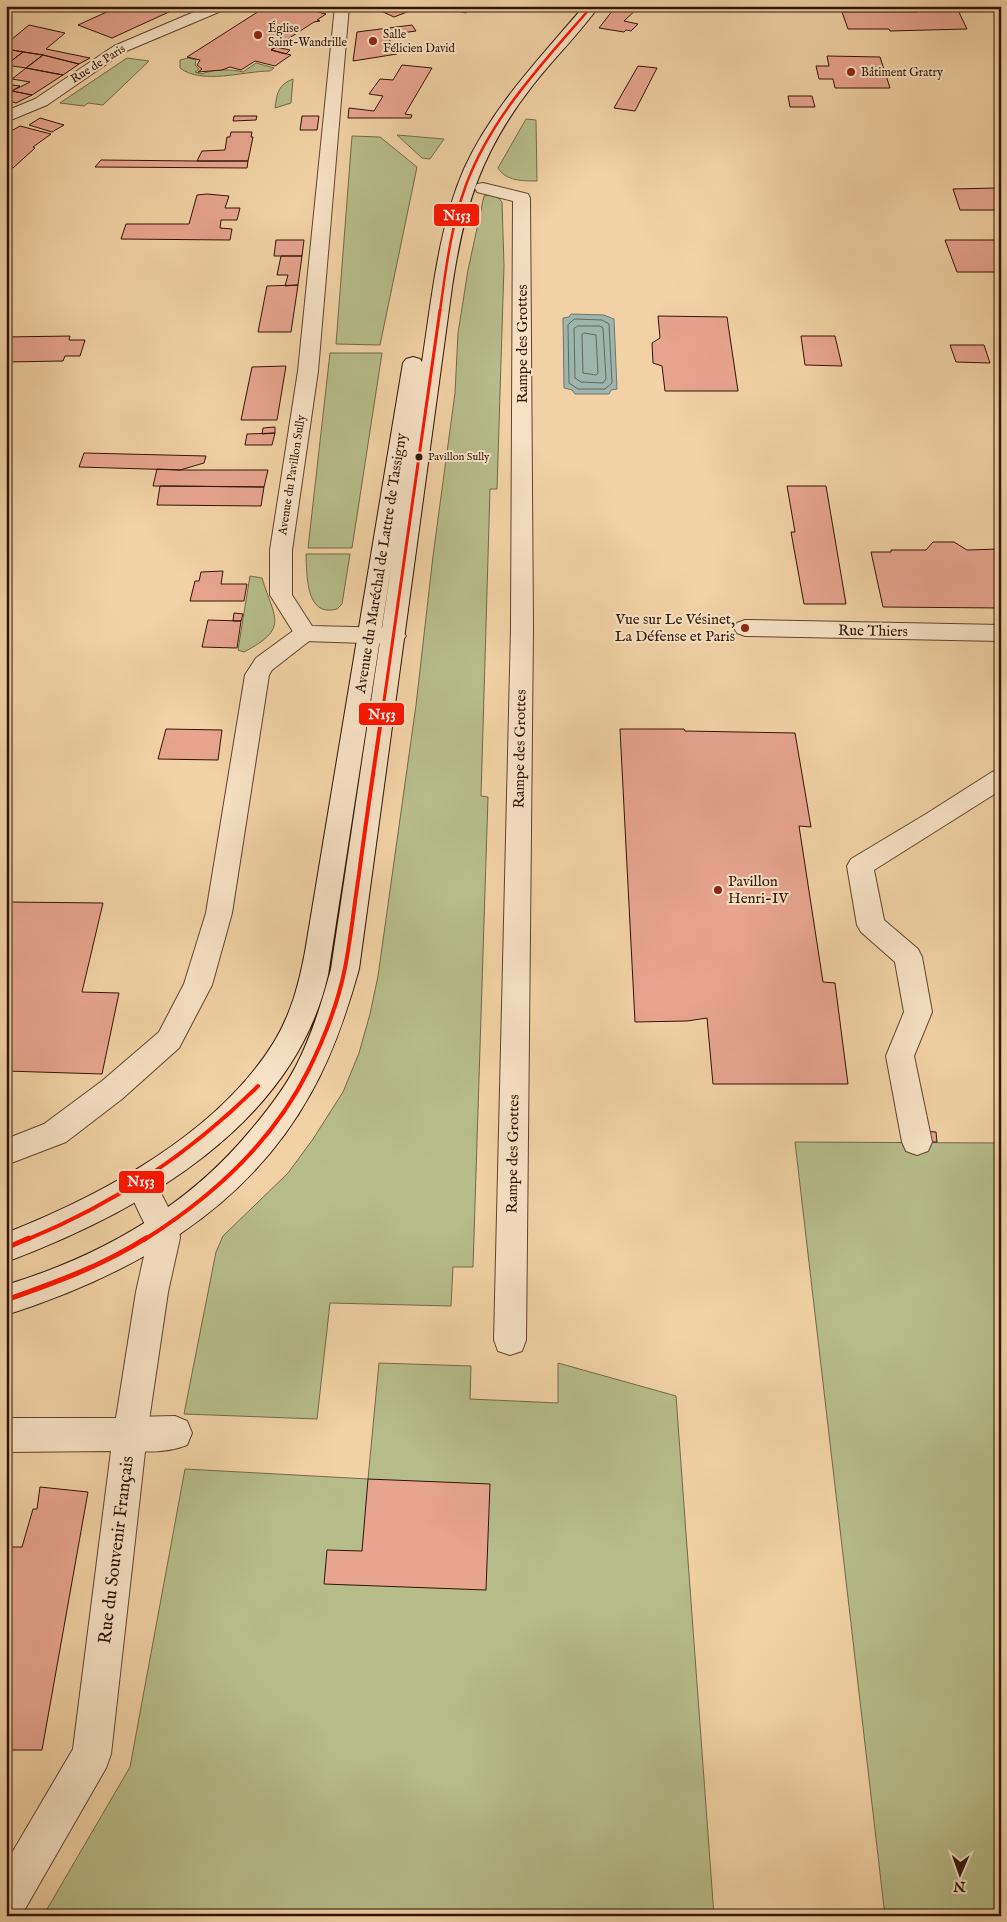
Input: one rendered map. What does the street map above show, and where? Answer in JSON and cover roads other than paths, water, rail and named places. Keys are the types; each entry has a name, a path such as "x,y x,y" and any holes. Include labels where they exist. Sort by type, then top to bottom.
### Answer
{"street":[{"name":"Rue de Paris","path":"6,117 41,102 120,49 221,6"},
{"name":"Avenue du Pavillon Sully","path":"305,633 281,595 281,550 308,371 342,6"},
{"path":"444,195 457,164 486,116 578,6"},
{"name":"Avenue du Maréchal de Lattre de Tassigny","path":"6,1248 46,1234 140,1184 208,1135 246,1101 268,1074 288,1042 305,1008 316,965 382,635 451,241 460,203 474,166 500,120 592,6"},
{"name":"Rampe des Grottes","path":"483,188 522,198 522,628 510,1340"},
{"path":"423,303 434,237"},
{"name":"Avenue du Maréchal de Lattre de Tassigny","path":"6,1300 28,1294 103,1262 157,1234 201,1202 272,1128 300,1085 320,1045 334,1010 345,969 415,351"},
{"name":"Rue Thiers","path":"745,628 1001,633"},
{"path":"6,1152 55,1133 112,1090 169,1040 198,985 219,913 257,675 264,664 305,633 382,635"},
{"path":"917,1142 900,1056 918,1012 908,957 871,925 860,866 935,821 1001,778"},
{"path":"140,1184 163,1228"},
{"name":"Rue du Souvenir Français","path":"6,1902 92,1754 130,1434 152,1292 164,1238 163,1228"},
{"path":"6,1435 175,1434"}],"water":[{"path":"571,314 604,315 614,319 617,389 611,390 609,394 575,394 572,390 564,388 563,318 569,317"}],"place":[{"name":"Église Saint-Wandrille","path":"258,35"},
{"name":"Salle Félicien David","path":"373,41"},
{"name":"Bâtiment Gratry","path":"851,72"},
{"name":"Pavillon Sully","path":"419,457"},
{"name":"Vue sur Le Vésinet, La Défense et Paris","path":"745,628"},
{"name":"Pavillon Henri-IV","path":"718,890"}]}
